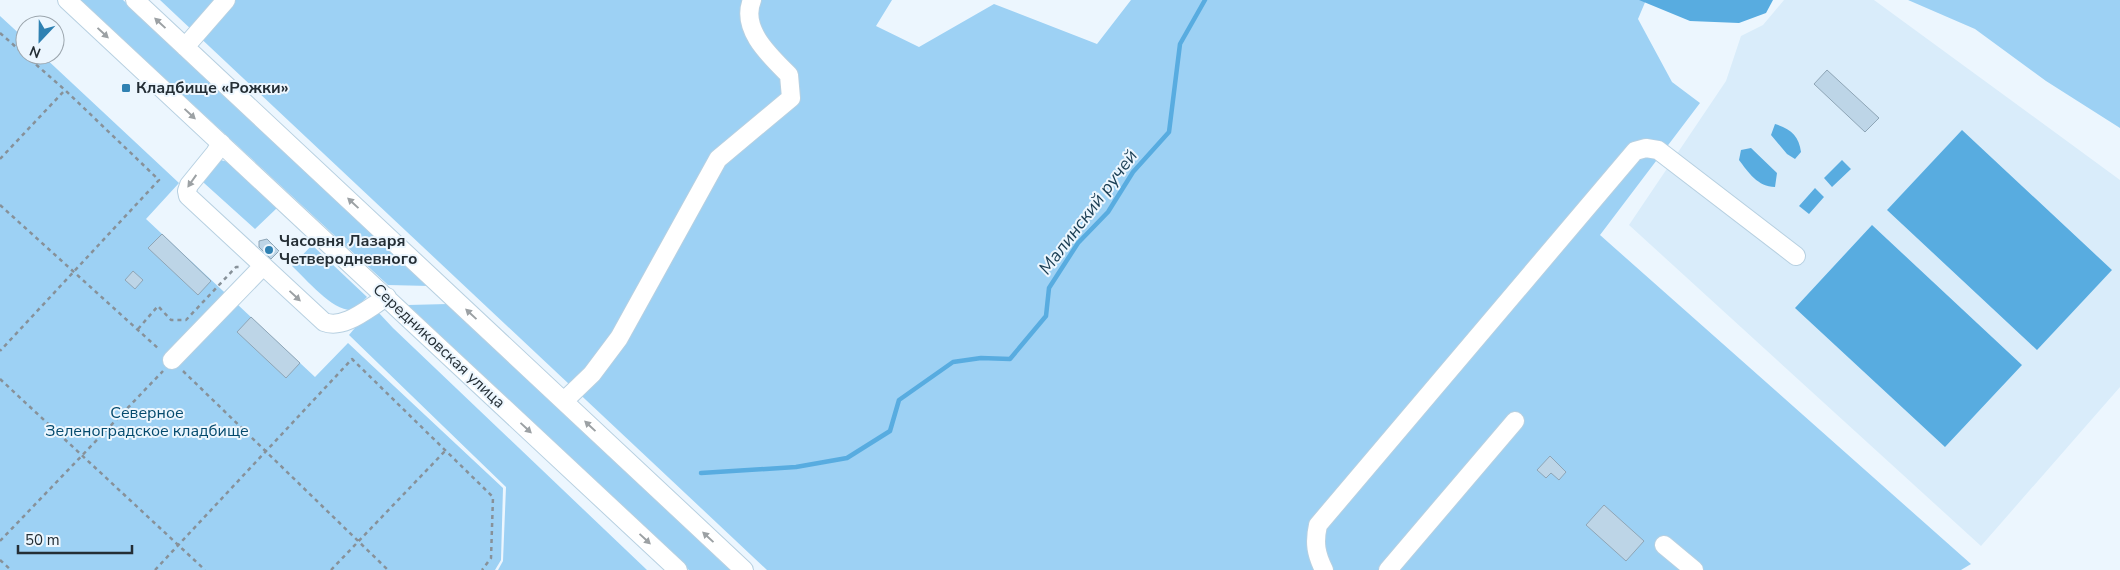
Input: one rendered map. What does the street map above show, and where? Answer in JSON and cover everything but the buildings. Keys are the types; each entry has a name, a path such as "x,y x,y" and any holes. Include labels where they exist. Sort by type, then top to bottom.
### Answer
{"street":[{"name":"Середниковская улица","path":"67,0 678,570"},
{"path":"135,0 744,570"},
{"path":"185,46 226,0"},
{"path":"564,401 592,374 619,338 718,159 791,98 789,74 768,55 752,31 749,7 752,0"},
{"path":"221,142 215,153 188,185 188,196 324,322 329,324 342,323 387,297"},
{"path":"1324,570 1317,555 1315,539 1318,525 1635,151 1646,148 1658,150 1796,256"},
{"path":"172,360 263,266"},
{"path":"1388,570 1515,421"},
{"path":"1664,545 1694,570"}],"path":[{"path":"0,33 64,90 159,180 0,351"},
{"path":"0,159 64,90"},
{"path":"0,204 172,360 388,570"},
{"path":"138,329 158,306 171,320 186,320 236,268 263,266"},
{"path":"155,570 352,359 493,497 491,558 482,570"},
{"path":"0,541 172,360"},
{"path":"0,379 205,570"},
{"path":"331,570 446,450"},
{"path":"0,560 11,570"}],"shaded area":[{"path":"1639,0 1773,0 1766,13 1739,23 1690,21"},
{"path":"1784,0 1874,0 2120,180 2120,387 1981,546 1629,225 1726,81 1741,36 1763,25"},
{"path":"1775,124 1786,128 1796,137 1801,152 1795,159 1787,154 1771,135"},
{"path":"1962,130 2112,270 2037,350 1887,210"},
{"path":"1751,148 1777,173 1775,187 1759,182 1739,160 1741,150"},
{"path":"1842,160 1851,169 1832,187 1824,178"},
{"path":"1815,188 1824,197 1809,214 1799,206"},
{"path":"1872,225 2022,365 1945,447 1795,308"}],"green space":[{"path":"80,0 123,0 430,286 388,285"},
{"path":"160,0 892,0 876,26 919,47 994,4 1097,44 1131,0 1646,0 1638,19 1672,82 1700,103 1600,235 1971,564 1961,570 767,570"},
{"path":"1908,0 2120,0 2120,128 2046,81 1975,29"},
{"name":"Северное Зеленоградское кладбище","path":"0,16 15,30 15,65 53,65 179,183 146,219 315,377 348,343 503,488 501,560 495,570 0,570"},
{"path":"220,160 229,162 277,208 255,229 204,183 203,181"},
{"path":"312,245 367,297 354,310 346,310 330,301 292,266"},
{"path":"448,304 730,570 689,570 408,305"},
{"path":"378,312 647,570 498,570 503,561 506,487 349,335 359,323"}],"waterway":[{"name":"Малинский ручей","path":"701,473 796,467 847,458 890,431 899,400 953,362 981,358 1010,359 1046,316 1049,288 1078,243 1108,212 1133,172 1169,132 1180,44 1205,0"}],"place":[{"name":"Кладбище «Рожки»","path":"126,88"},
{"name":"Часовня Лазаря Четверодневного","path":"269,250"}]}
